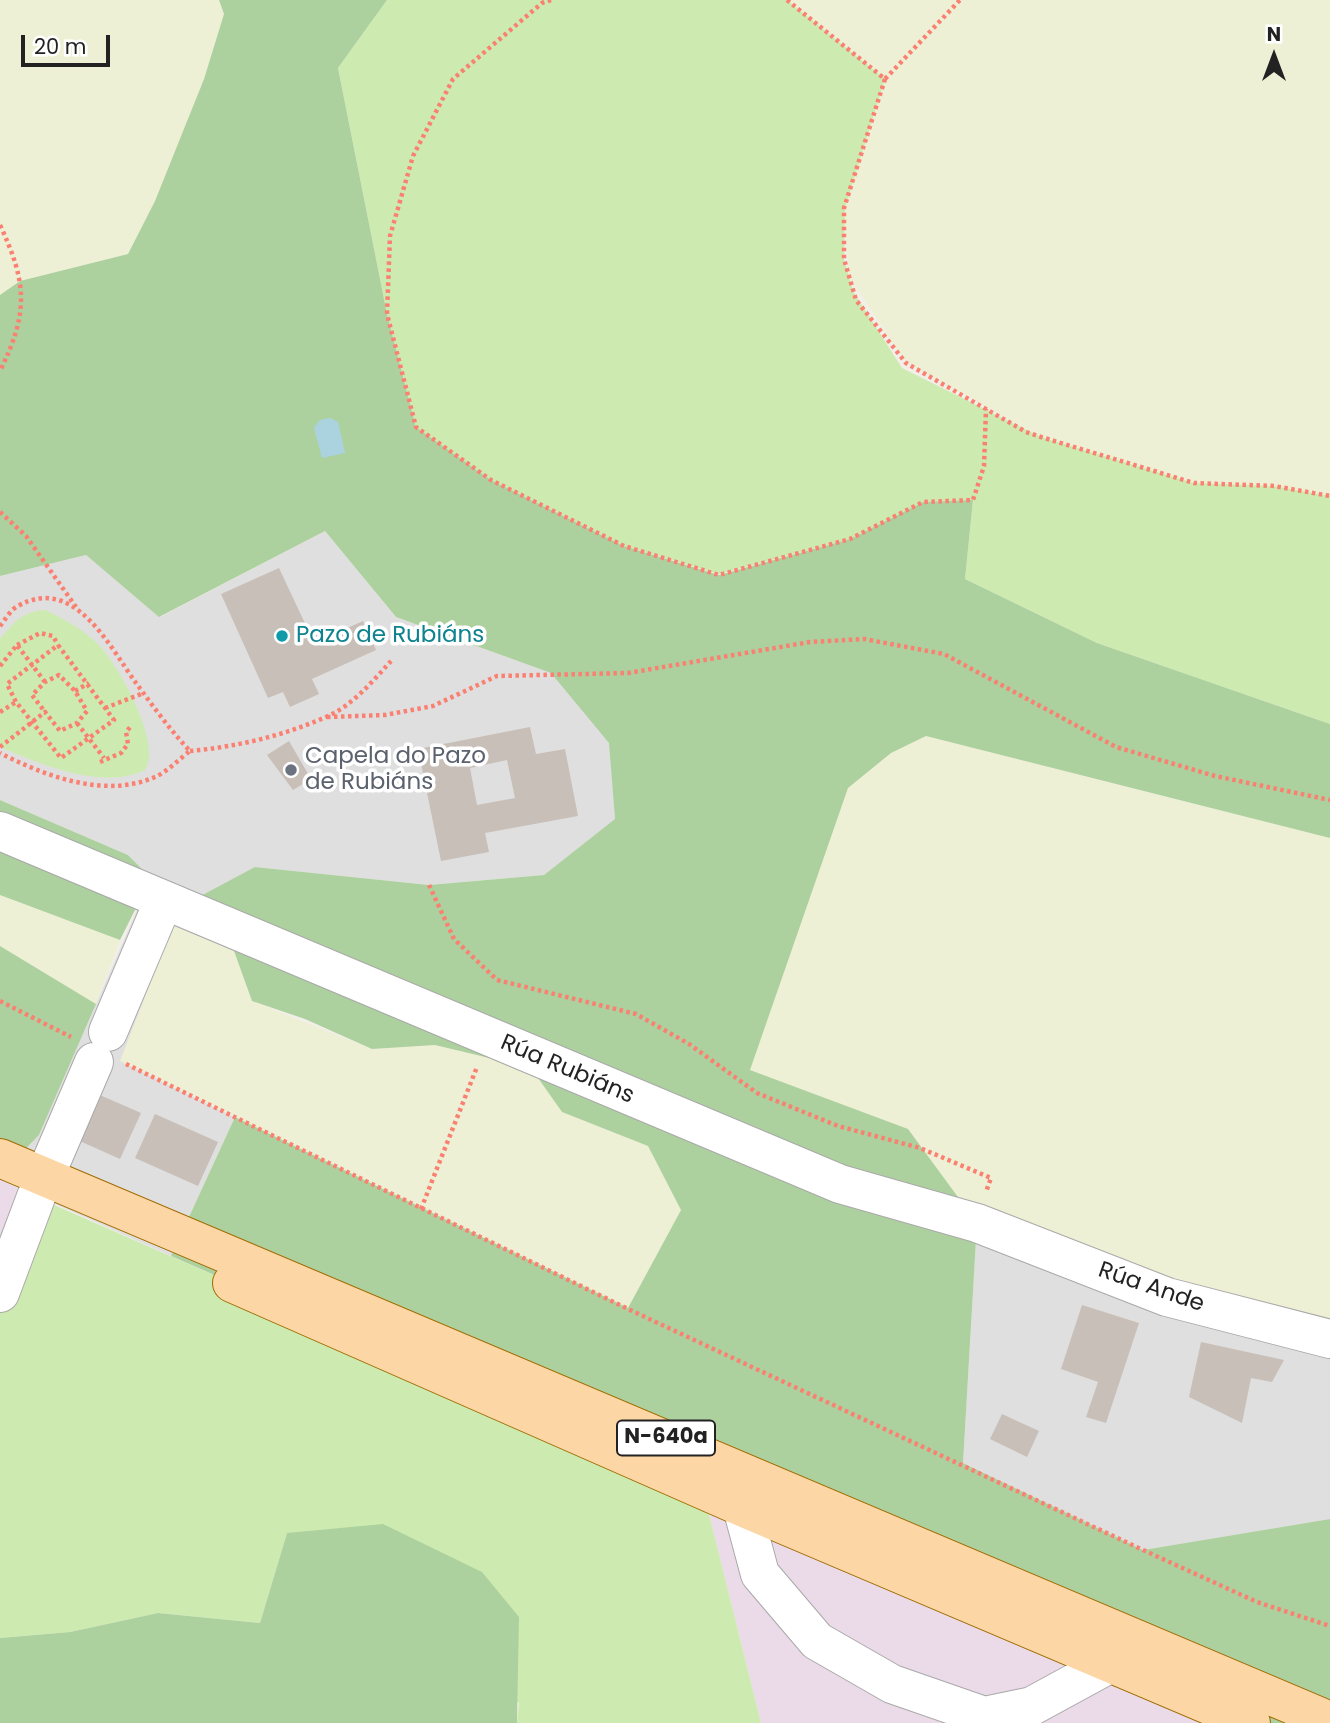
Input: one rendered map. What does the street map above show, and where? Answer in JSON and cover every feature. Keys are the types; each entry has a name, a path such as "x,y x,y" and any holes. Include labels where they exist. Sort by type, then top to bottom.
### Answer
{"main road":[{"name":"N-640a","path":"0,1158 40,1186 742,1507 1111,1663 1203,1713 1251,1723"},
{"name":"N-640a","path":"0,1178 40,1186 1330,1721"}],"street":[{"name":"Rúa Rubiáns","path":"0,831 840,1184 977,1223"},
{"path":"0,1293 40,1186 164,900"},
{"name":"Rúa Ande","path":"977,1223 1167,1297 1330,1339"},
{"path":"742,1507 760,1574 817,1641 892,1684 984,1716 1032,1706 1111,1663"}],"path":[{"path":"551,0 542,3 453,79 413,156 390,236 387,314 416,427 491,480 624,546 719,575 850,539 923,502 973,500 984,466 986,409"},
{"path":"788,0 886,79"},
{"path":"960,0 886,79 844,208 844,260 856,300 906,363 1026,432 1194,484 1274,486 1330,496"},
{"path":"0,225 16,260 23,299 15,339 0,370"},
{"path":"0,513 26,536 77,607 101,631 144,693 190,751"},
{"path":"0,626 17,606 45,598 77,607"},
{"path":"0,666 17,645 40,632 53,636 114,720 61,758 34,721 16,702 7,684 58,645"},
{"path":"0,753 38,772 77,783 124,783 156,777 190,751 234,747 327,717 385,715 433,706 498,676 628,673 810,642 864,639 944,654 1116,747 1215,776 1330,800"},
{"path":"17,645 44,682"},
{"path":"327,717 363,691 391,661"},
{"path":"59,675 75,691 87,711 77,723 60,731 32,695 44,682 59,675"},
{"path":"75,691 89,683"},
{"path":"105,708 144,693"},
{"path":"0,712 16,702"},
{"path":"0,747 44,712"},
{"path":"77,723 102,760 121,753 128,744 126,732 131,726"},
{"path":"429,885 454,939 497,980 636,1014 689,1044 757,1093 838,1126 920,1148 991,1178 977,1223"},
{"path":"0,1001 421,1209 1181,1567 1257,1602 1330,1626"},
{"path":"421,1209 489,1038"}],"shaded area":[{"path":"325,531 396,617 551,673 609,729 615,820 544,875 429,885 255,867 121,1061 235,1117 171,1256 6,1182 12,1163 39,1135 151,878 128,855 0,800 0,576 86,555 160,617"},
{"path":"0,1179 36,1197 0,1295"},
{"path":"977,1223 1330,1335 1330,1519 1143,1550 963,1463"},
{"path":"703,1490 1247,1723 761,1723"}],"green space":[{"path":"0,0 219,0 224,14 204,79 155,201 128,254 20,281 0,295"},
{"path":"219,0 387,0 338,68 387,314 416,427 491,480 624,546 719,575 850,539 923,502 973,500 965,579 1097,643 1330,724 1330,838 926,736 891,753 848,788 750,1070 908,1129 977,1223 963,1463 1143,1550 1330,1519 1330,1723 1252,1723 703,1490 171,1256 235,1117 628,1308 681,1210 648,1146 562,1112 531,1068 435,1045 372,1049 305,1019 252,1001 225,926 180,907 255,867 429,885 544,875 615,819 609,743 551,673 396,617 325,531 159,617 86,555 0,576 0,295 20,281 128,254 155,201 204,79 224,14"},
{"path":"387,0 787,0 885,79 845,208 844,259 853,291 902,368 1041,437 1194,483 1274,486 1330,496 1330,724 1097,643 965,579 973,500 923,502 850,539 719,574 624,546 491,480 416,427 387,314 338,68"},
{"path":"784,0 1330,0 1330,496 1274,486 1194,483 1041,437 906,363 849,277 844,208"},
{"path":"45,610 87,635 100,646 118,671 144,725 149,758 145,770 110,778 72,773 0,747 0,639 25,615"},
{"path":"926,736 1330,838 1330,1335 977,1223 749,1071 848,788 891,753"},
{"path":"0,800 128,855 151,878 120,940 0,895"},
{"path":"0,895 120,940 96,1004 0,946"},
{"path":"180,907 225,926 252,1001 372,1049 435,1045 531,1068 562,1112 648,1146 681,1210 628,1309 120,1061"},
{"path":"0,946 96,1004 39,1135 12,1163 6,1182 0,1179"},
{"path":"36,1197 703,1490 761,1723 517,1723 519,1703 287,1533 260,1623 158,1613 70,1632 0,1638 0,1295"},
{"path":"383,1524 482,1572 519,1617 517,1723 0,1723 0,1638 70,1632 158,1613 260,1623 287,1533"}],"water":[{"path":"330,418 338,422 345,453 322,458 314,428 320,420"}],"building":[{"name":"Pazo de Rubiáns","path":"279,568 310,634 321,630 325,638 363,621 376,650 312,679 319,694 290,707 283,692 268,698 221,594"},
{"path":"530,727 536,754 565,749 578,816 485,833 489,852 441,861 418,749","holes":["507,760 515,798 477,805 470,768"]},
{"name":"Capela do Pazo de Rubiáns","path":"289,741 311,779 293,790 267,755"},
{"path":"93,1092 141,1113 120,1159 73,1138"},
{"path":"155,1114 218,1142 198,1186 135,1158"},
{"path":"1082,1305 1139,1323 1106,1423 1086,1417 1098,1382 1061,1369"},
{"path":"1201,1342 1284,1360 1272,1382 1251,1378 1242,1423 1189,1397"},
{"path":"1002,1414 1039,1431 1027,1457 990,1439"}],"place":[{"name":"Pazo de Rubiáns","path":"282,636"},
{"name":"Capela do Pazo de Rubiáns","path":"291,770"}]}
